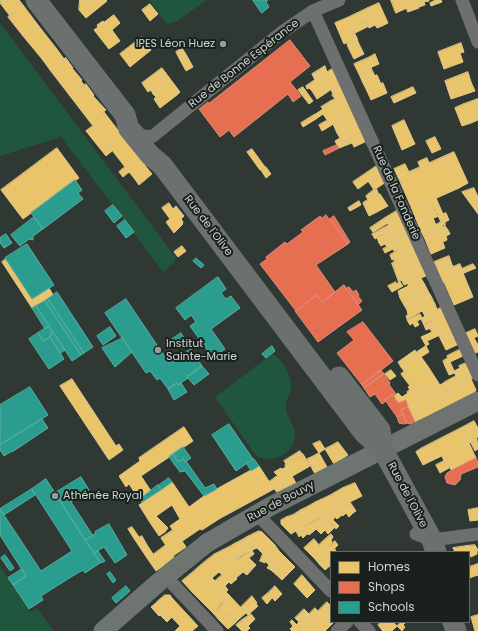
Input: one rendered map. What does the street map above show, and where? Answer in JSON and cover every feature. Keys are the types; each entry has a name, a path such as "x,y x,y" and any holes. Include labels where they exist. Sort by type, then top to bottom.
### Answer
{"main road":[{"name":"Rue de l'Olive","path":"36,0 125,117 128,129 150,155 162,165 364,433 384,450"},
{"name":"Rue de l'Olive","path":"43,0 83,48 87,56 129,112 139,124 153,136 172,170 191,195 217,227 230,237 380,430 388,480 427,545"}],"street":[{"name":"Rue de Bonne Espérance","path":"153,136 282,32 313,11 339,0"},
{"path":"462,0 478,42"},
{"name":"Rue de la Fonderie","path":"313,11 478,375"},
{"path":"125,117 140,135 144,137 153,136"},
{"name":"Rue de Bouvy","path":"103,631 159,582 166,578 207,543 258,515 271,506 478,401"},
{"path":"258,515 330,590"},
{"path":"427,545 478,534"},
{"path":"166,578 217,631"},
{"path":"337,631 346,623"},
{"path":"361,623 369,631"}],"green space":[{"path":"149,0 206,0 176,22 167,24"},
{"path":"0,23 176,258 174,263 163,272 61,137 0,156"},
{"path":"272,354 280,360 289,375 291,390 286,402 286,408 295,434 295,439 291,448 283,455 269,459 256,456 215,397"},
{"path":"0,566 30,612 37,608 54,631 0,631"}],"building: Homes":[{"path":"1,0 19,0 23,5 10,16 0,3"},
{"path":"80,0 107,1 86,18 79,10"},
{"path":"391,0 404,0 407,8 396,13"},
{"path":"404,0 416,0 419,8 408,12"},
{"path":"416,0 429,1 424,2 425,5 419,7"},
{"path":"436,0 441,0 442,2 431,6 430,3"},
{"path":"379,3 388,23 382,26 380,21 374,23 368,8"},
{"path":"150,4 158,14 150,21 142,10"},
{"path":"23,5 38,25 23,36 8,17"},
{"path":"368,8 372,19 352,28 347,18"},
{"path":"114,15 120,23 112,30 120,41 109,49 94,30 98,27 97,25"},
{"path":"347,18 357,38 344,44 335,23"},
{"path":"372,19 374,23 380,21 382,26 377,28 375,25 369,28 366,21"},
{"path":"366,21 369,26 355,33 352,28"},
{"path":"38,25 56,48 42,59 23,36"},
{"path":"142,37 151,50 130,67 120,54"},
{"path":"357,38 358,42 348,47 347,43"},
{"path":"358,42 364,54 354,59 348,47"},
{"path":"461,43 464,52 460,53 463,62 444,69 438,52"},
{"path":"56,48 64,59 66,58 50,70 42,59"},
{"path":"182,48 187,56 179,58 176,52"},
{"path":"375,54 379,64 374,66 370,57"},
{"path":"187,56 193,67 186,71 179,58"},
{"path":"370,57 374,66 359,74 354,64"},
{"path":"66,58 84,85 70,96 50,70"},
{"path":"325,66 327,72 320,77 317,71"},
{"path":"162,68 171,80 167,83 158,71"},
{"path":"371,68 375,76 363,83 359,74"},
{"path":"332,69 336,77 322,86 318,78"},
{"path":"158,71 167,83 153,94 151,90 148,92 142,83"},
{"path":"317,71 320,77 315,80 312,74"},
{"path":"468,72 471,82 448,90 445,81"},
{"path":"377,75 381,84 367,91 363,83"},
{"path":"336,77 339,84 326,93 322,86"},
{"path":"318,78 326,93 317,99 312,91 309,88 307,89 306,86"},
{"path":"171,80 180,92 177,95 167,83"},
{"path":"471,82 475,91 451,99 448,90"},
{"path":"167,83 177,95 160,108 154,99 156,97 153,94"},
{"path":"383,83 387,93 371,100 367,91"},
{"path":"86,84 94,95 93,96 106,110 90,122 70,96"},
{"path":"339,84 341,88 333,94 331,90"},
{"path":"303,87 313,101 309,104 298,90"},
{"path":"413,87 416,93 394,103 391,97"},
{"path":"341,88 345,95 335,99 332,95"},
{"path":"345,95 348,101 334,108 331,101"},
{"path":"478,99 478,120 471,123 464,104"},
{"path":"331,101 337,115 327,120 323,114 316,119 314,115 323,109 321,107"},
{"path":"348,101 351,107 337,115 334,108"},
{"path":"464,104 471,123 462,126 455,108"},
{"path":"351,107 354,114 340,120 337,115"},
{"path":"104,112 121,134 108,145 90,122"},
{"path":"354,114 359,123 343,131 338,121"},
{"path":"314,115 316,119 303,127 301,123"},
{"path":"337,115 340,120 322,131 319,125"},
{"path":"404,120 415,144 402,150 392,126"},
{"path":"338,121 343,131 337,133 333,124"},
{"path":"359,123 363,132 347,140 343,131"},
{"path":"93,126 112,151 106,156 86,131"},
{"path":"343,131 347,140 337,145 335,141 340,138 337,133"},
{"path":"363,132 367,141 354,147 350,138"},
{"path":"121,134 139,156 125,167 108,145"},
{"path":"435,137 441,149 432,153 426,141"},
{"path":"350,138 352,143 339,148 337,145"},
{"path":"57,148 79,178 23,219 1,190"},
{"path":"252,149 265,167 260,170 247,152"},
{"path":"454,152 468,183 459,188 445,156"},
{"path":"139,156 147,168 134,178 125,167"},
{"path":"445,156 459,188 412,209 398,177"},
{"path":"427,158 429,163 420,167 418,162"},
{"path":"405,164 409,172 398,177 394,169"},
{"path":"378,165 381,172 358,189 353,182"},
{"path":"125,167 129,172 123,177 119,172"},
{"path":"266,167 271,174 266,178 261,170"},
{"path":"147,168 152,174 139,185 134,178"},
{"path":"381,172 386,182 374,190 368,181"},
{"path":"376,188 379,195 368,200 366,196"},
{"path":"474,188 478,197 478,214 462,192"},
{"path":"380,194 388,206 377,212 376,208 371,210 366,201"},
{"path":"436,198 443,214 438,216 428,202"},
{"path":"359,201 361,205 350,211 348,208"},
{"path":"366,201 371,210 376,208 377,212 369,216 363,203"},
{"path":"428,202 434,209 415,217 412,209"},
{"path":"169,203 173,209 176,206 184,216 181,219 183,222 182,225 174,233 166,222 170,219 162,208"},
{"path":"434,209 439,216 431,219 428,212"},
{"path":"398,210 402,218 388,224 385,218"},
{"path":"428,211 431,219 418,224 415,217"},
{"path":"446,213 449,220 445,222 445,226 438,216"},
{"path":"385,218 388,223 373,232 370,228"},
{"path":"402,218 405,224 391,230 388,224"},
{"path":"433,218 436,225 421,231 418,224"},
{"path":"442,221 443,227 445,226 448,230 439,233 436,225"},
{"path":"405,224 407,230 394,236 391,230"},
{"path":"389,225 391,230 375,239 372,234"},
{"path":"436,225 439,233 425,239 421,231"},
{"path":"391,230 394,236 379,243 377,237"},
{"path":"407,230 410,237 396,242 394,236"},
{"path":"448,230 450,234 446,236 447,240 443,242 439,233"},
{"path":"439,233 445,248 431,254 425,239"},
{"path":"394,236 396,242 387,247 385,244 381,246 379,243"},
{"path":"410,237 413,243 399,249 396,242"},
{"path":"396,242 399,249 394,251 393,249 385,253 383,249"},
{"path":"413,243 416,249 402,255 399,249"},
{"path":"182,246 186,251 178,257 174,252"},
{"path":"399,249 402,256 392,260 390,255"},
{"path":"416,249 419,256 405,262 402,255"},
{"path":"402,256 405,262 395,266 393,262 395,261 394,259"},
{"path":"419,256 422,262 408,268 405,262"},
{"path":"449,256 451,262 437,268 434,262"},
{"path":"6,259 32,299 49,288 53,295 32,308 2,262"},
{"path":"405,262 408,268 398,273 395,266"},
{"path":"422,262 425,268 411,274 408,268"},
{"path":"451,262 453,267 439,274 437,268"},
{"path":"392,263 402,280 399,282"},
{"path":"460,264 462,269 455,272 453,267"},
{"path":"473,264 476,268 457,276 455,272"},
{"path":"453,267 457,276 442,283 439,274"},
{"path":"408,268 411,274 401,279 398,273"},
{"path":"425,268 428,275 414,281 411,274"},
{"path":"463,273 473,297 454,305 444,282"},
{"path":"411,274 414,281 404,285 401,279"},
{"path":"421,278 425,285 400,298 398,291"},
{"path":"396,282 396,284 400,282 403,286 392,292 388,286"},
{"path":"425,285 428,291 415,299 412,292"},
{"path":"428,291 431,296 418,303 415,299"},
{"path":"412,292 415,299 404,305 400,298"},
{"path":"431,296 435,304 422,311 418,303"},
{"path":"415,299 418,303 407,310 404,305"},
{"path":"418,303 422,311 407,319 407,310"},
{"path":"435,304 437,310 425,316 422,311"},
{"path":"442,307 445,313 433,319 431,313"},
{"path":"431,313 433,319 427,322 425,316"},
{"path":"445,313 448,320 436,326 433,319"},
{"path":"420,314 422,318 425,316 427,322 424,325 421,319 417,321 419,325 415,327 413,323 410,325 407,320"},
{"path":"433,319 436,326 426,330 424,325"},
{"path":"448,320 452,329 440,335 436,326"},
{"path":"436,326 440,335 427,341 429,344 426,346 421,337 432,332 430,329"},
{"path":"452,329 455,336 443,341 440,335"},
{"path":"475,329 478,336 467,341 464,334"},
{"path":"440,335 443,341 455,336 459,344 446,350 439,336"},
{"path":"474,338 478,345 478,352 473,354 467,341"},
{"path":"426,346 429,352 421,357 419,354 401,367 398,362 415,350 416,352"},
{"path":"461,349 463,356 450,362 447,356"},
{"path":"419,354 427,365 421,369 413,358"},
{"path":"413,358 425,375 431,371 438,382 420,392 401,367"},
{"path":"448,358 451,364 445,366 443,361"},
{"path":"466,363 470,370 456,376 454,371 460,368 459,366"},
{"path":"451,364 455,373 449,375 445,366"},
{"path":"427,365 431,371 425,375 421,369"},
{"path":"391,370 396,376 390,380 385,374"},
{"path":"470,370 473,378 460,384 456,376"},
{"path":"405,371 424,399 418,402 408,387 410,386 401,374"},
{"path":"456,376 460,383 449,388 445,382"},
{"path":"72,379 116,446 119,444 123,450 109,460 60,386"},
{"path":"471,379 476,390 467,397 460,384"},
{"path":"438,382 440,385 445,382 449,388 438,394 432,385"},
{"path":"460,383 467,397 455,402 448,389"},
{"path":"432,385 438,394 425,400 420,392"},
{"path":"448,389 456,403 445,408 438,394"},
{"path":"410,390 418,402 408,407 406,400 398,403 394,396 398,393 402,397"},
{"path":"438,394 445,408 434,413 425,400"},
{"path":"425,399 434,413 421,419 414,404"},
{"path":"414,404 421,419 415,422 408,407"},
{"path":"474,421 478,428 478,437 472,440 465,426"},
{"path":"465,426 472,440 476,437 477,440 469,443 461,428"},
{"path":"184,427 193,441 141,476 151,491 139,499 129,484 126,487 119,476 140,461 139,458"},
{"path":"461,428 469,443 429,462 422,448"},
{"path":"477,440 478,449 475,451 471,443"},
{"path":"320,441 325,449 319,453 313,444"},
{"path":"338,442 348,455 340,460 331,446"},
{"path":"469,443 476,458 451,470 446,460 444,461 442,456"},
{"path":"331,446 340,460 334,464 325,449"},
{"path":"422,448 429,462 423,465 416,452"},
{"path":"300,451 302,454 286,464 284,461"},
{"path":"319,453 327,467 320,472 312,457"},
{"path":"303,454 310,466 291,477 285,465"},
{"path":"312,457 320,472 315,474 307,459"},
{"path":"446,460 449,468 440,473 436,465"},
{"path":"259,466 274,489 202,530 200,529 181,542 170,526 180,519 172,505 149,521 139,505 172,482 189,507 204,496"},
{"path":"286,467 288,471 278,476 274,472 281,468"},
{"path":"288,471 297,485 290,489 282,474"},
{"path":"282,474 290,489 284,492 276,477"},
{"path":"276,477 284,492 279,495 269,482"},
{"path":"355,483 362,496 350,502 343,488"},
{"path":"343,488 350,502 344,506 336,492"},
{"path":"336,492 344,506 337,509 329,496"},
{"path":"329,496 337,509 325,515 316,502"},
{"path":"316,502 325,515 317,519 309,506"},
{"path":"350,502 356,511 353,513 343,506"},
{"path":"309,506 317,519 309,523 301,510"},
{"path":"343,506 353,513 349,517 346,513 343,516 337,509"},
{"path":"478,508 478,520 470,521 468,510"},
{"path":"337,509 342,515 337,519 335,517 333,520 339,526 336,529 324,515"},
{"path":"301,510 309,523 302,528 293,515"},
{"path":"293,515 302,528 296,531 287,517"},
{"path":"324,515 330,521 326,525 320,518"},
{"path":"156,516 168,528 159,536 149,521"},
{"path":"287,517 296,531 291,534 281,524 281,520"},
{"path":"320,518 326,525 330,521 335,527 328,534 317,520"},
{"path":"317,520 325,530 321,534 316,529 314,531 309,524"},
{"path":"309,524 314,531 309,535 302,528"},
{"path":"132,527 139,537 135,540 128,529"},
{"path":"302,528 307,534 303,538 301,535 299,537 296,531"},
{"path":"173,530 186,547 173,556 161,538"},
{"path":"259,531 262,532 275,545 263,554 258,549 264,545 253,534"},
{"path":"253,534 264,545 258,549 247,537"},
{"path":"331,534 333,537 331,540 332,542 327,548 321,543"},
{"path":"142,536 147,545 141,549 135,540"},
{"path":"247,537 257,548 252,550 242,540"},
{"path":"314,539 319,545 310,554 304,548"},
{"path":"242,540 252,550 245,553 236,543"},
{"path":"335,541 338,545 334,549 336,550 334,551 330,552 327,548"},
{"path":"236,543 245,553 239,557 229,547"},
{"path":"321,543 327,548 315,559 310,554"},
{"path":"147,545 153,554 147,558 141,549"},
{"path":"166,545 174,557 163,566 154,554"},
{"path":"275,545 279,551 269,560 263,554"},
{"path":"475,545 478,550 477,554 471,557 470,551 468,551 466,546"},
{"path":"466,546 468,551 454,551 453,548"},
{"path":"229,547 239,557 233,562 223,550"},
{"path":"327,548 330,552 330,556 320,565 315,559"},
{"path":"223,550 233,562 226,567 215,554"},
{"path":"252,550 254,554 249,558 255,564 249,569 247,567 243,572 233,562"},
{"path":"279,551 285,557 275,566 269,560"},
{"path":"154,554 163,566 156,571 147,558"},
{"path":"215,554 225,566 219,572 207,560"},
{"path":"263,554 274,566 271,570 267,568 269,565 265,561 265,563 260,561"},
{"path":"330,556 330,566 325,570 320,565"},
{"path":"285,557 295,567 285,577 275,566"},
{"path":"207,560 219,572 212,578 201,565"},
{"path":"233,562 243,572 236,578 226,567"},
{"path":"255,564 256,565 247,575 243,572 247,567 249,569"},
{"path":"478,564 478,575 470,578 470,567"},
{"path":"201,565 212,578 205,585 193,572"},
{"path":"225,566 237,579 231,584 219,572"},
{"path":"274,566 285,577 282,580 271,570"},
{"path":"193,572 201,581 198,583 201,586 193,593 182,581"},
{"path":"222,575 229,582 223,588 215,581"},
{"path":"302,575 315,590 307,598 294,584"},
{"path":"212,578 218,584 214,586 219,592 215,596 205,585"},
{"path":"201,581 215,596 219,592 225,599 213,613 193,593 201,586 198,583"},
{"path":"218,584 223,588 225,586 228,590 226,592 229,595 225,599 214,586"},
{"path":"275,586 282,594 275,601 268,593"},
{"path":"268,593 272,598 267,604 262,598"},
{"path":"165,595 170,595 172,598 163,607 157,602"},
{"path":"229,595 246,613 239,619 222,602"},
{"path":"252,596 257,603 246,613 241,607"},
{"path":"172,598 198,626 192,631 175,631 180,626 165,610 159,616 151,607 157,602 163,607"},
{"path":"327,602 330,605 330,611 324,617 318,611"},
{"path":"223,603 231,611 220,621 213,613"},
{"path":"256,604 258,606 248,615 246,613"},
{"path":"315,608 320,613 313,619 309,614"},
{"path":"304,609 308,613 302,618 300,616 297,620 295,618"},
{"path":"165,610 172,617 167,622 160,615"},
{"path":"231,611 239,619 235,623 227,614"},
{"path":"330,611 330,623 333,623 331,625 324,617"},
{"path":"308,613 313,619 308,624 302,618"},
{"path":"320,613 331,625 325,631 314,618"},
{"path":"227,614 235,623 228,629 220,621"},
{"path":"251,614 255,619 248,626 242,620"},
{"path":"478,615 478,631 475,631 471,617"},
{"path":"300,616 308,624 302,630 297,624 299,622 297,620"},
{"path":"314,618 325,631 315,631 308,624"},
{"path":"242,620 250,628 247,631 242,631 236,625"},
{"path":"292,620 302,630 292,631 290,629 293,626 290,622"},
{"path":"380,623 390,623 382,630 378,625"},
{"path":"390,623 394,623 397,626 392,631 382,630"},
{"path":"400,623 405,623 403,625 405,627 402,631 397,626"},
{"path":"308,624 315,631 302,630"}],"building: Shops":[{"path":"290,40 310,66 290,82 301,96 293,102 288,94 234,137 229,130 220,137 199,109 208,102 209,103"},
{"path":"337,145 339,148 325,155 323,151"},
{"path":"326,215 348,244 316,265 335,292 322,302 317,295 296,311 260,264 267,259 266,257 285,242 287,244 303,232 301,230 320,216 322,218"},
{"path":"334,216 350,242 348,244 330,219"},
{"path":"344,285 362,310 318,342 295,311 317,295 322,302"},
{"path":"349,287 353,292 356,290 362,301 358,305 346,289"},
{"path":"363,322 393,361 362,385 337,353 354,340 347,332"},
{"path":"381,370 384,374 364,388 362,385"},
{"path":"384,374 396,394 385,400 386,401 382,404 375,394 370,397 364,388"},
{"path":"393,395 398,403 406,400 408,407 401,410 403,414 397,417 385,400"},
{"path":"408,407 415,422 410,424 407,423 401,410"},
{"path":"403,414 407,423 404,424 399,423 397,417"},
{"path":"476,458 478,467 461,474 460,480 455,485 447,483 445,477 447,473"}],"building: Schools":[{"path":"253,0 268,0 266,2 269,7 262,13"},
{"path":"75,180 82,190 78,193 83,199 43,229 31,213"},
{"path":"113,205 122,216 114,223 105,211"},
{"path":"34,217 43,229 33,236 33,240 29,239 20,246 11,235"},
{"path":"125,220 134,232 126,238 117,226"},
{"path":"6,234 12,243 4,248 0,243 0,238"},
{"path":"27,244 54,285 32,299 5,258"},
{"path":"196,258 204,265 201,268 193,261"},
{"path":"218,277 226,289 221,293 226,299 231,296 240,308 211,329 225,349 213,358 190,326 196,322 191,315 185,320 176,308"},
{"path":"57,292 93,347 84,353 48,299"},
{"path":"48,299 84,353 81,355 45,301"},
{"path":"126,299 169,363 191,349 202,366 178,385 177,383 168,389 160,378 157,380 150,371 146,373 105,313"},
{"path":"45,301 81,355 72,361 36,306"},
{"path":"36,306 49,326 45,329 32,308"},
{"path":"49,326 52,332 50,337 43,341 38,333"},
{"path":"110,327 116,336 103,345 97,336"},
{"path":"52,332 65,350 61,353 50,337"},
{"path":"38,333 43,341 50,337 64,359 49,369 29,339"},
{"path":"181,333 184,338 168,349 165,344"},
{"path":"123,338 132,352 115,367 102,348"},
{"path":"272,346 275,351 266,358 262,354"},
{"path":"202,366 209,374 194,385 187,377"},
{"path":"177,383 178,385 181,383 187,392 174,400 168,389"},
{"path":"30,387 48,415 0,445 0,405"},
{"path":"42,419 48,428 4,456 0,450 0,445"},
{"path":"229,424 253,459 236,471 212,435"},
{"path":"183,447 191,458 185,462 183,459 178,462 173,454"},
{"path":"173,454 178,462 183,459 186,461 205,488 214,484 217,489 204,496 185,471 180,472 169,457"},
{"path":"254,459 259,466 251,471 247,464"},
{"path":"81,477 89,490 71,502 93,536 85,540 55,493"},
{"path":"169,478 172,482 161,490 158,486"},
{"path":"46,479 100,563 85,573 83,570 41,596 43,600 29,609 13,585 26,576 0,535 0,509 41,571 72,551 32,489"},
{"path":"158,485 161,490 142,502 140,499"},
{"path":"32,489 35,495 4,515 0,509"},
{"path":"109,524 127,555 115,563 104,547 94,553 85,540"},
{"path":"98,551 105,561 101,563 94,553"},
{"path":"5,555 14,568 10,571 1,558"},
{"path":"22,569 26,576 13,585 8,578"},
{"path":"110,572 116,580 113,583 107,574"},
{"path":"126,586 130,591 116,603 112,598"}],"place":[{"name":"IPES Léon Huez","path":"223,44"},
{"name":"Institut Sainte-Marie","path":"158,350"},
{"name":"Athénée Royal","path":"55,496"}]}
